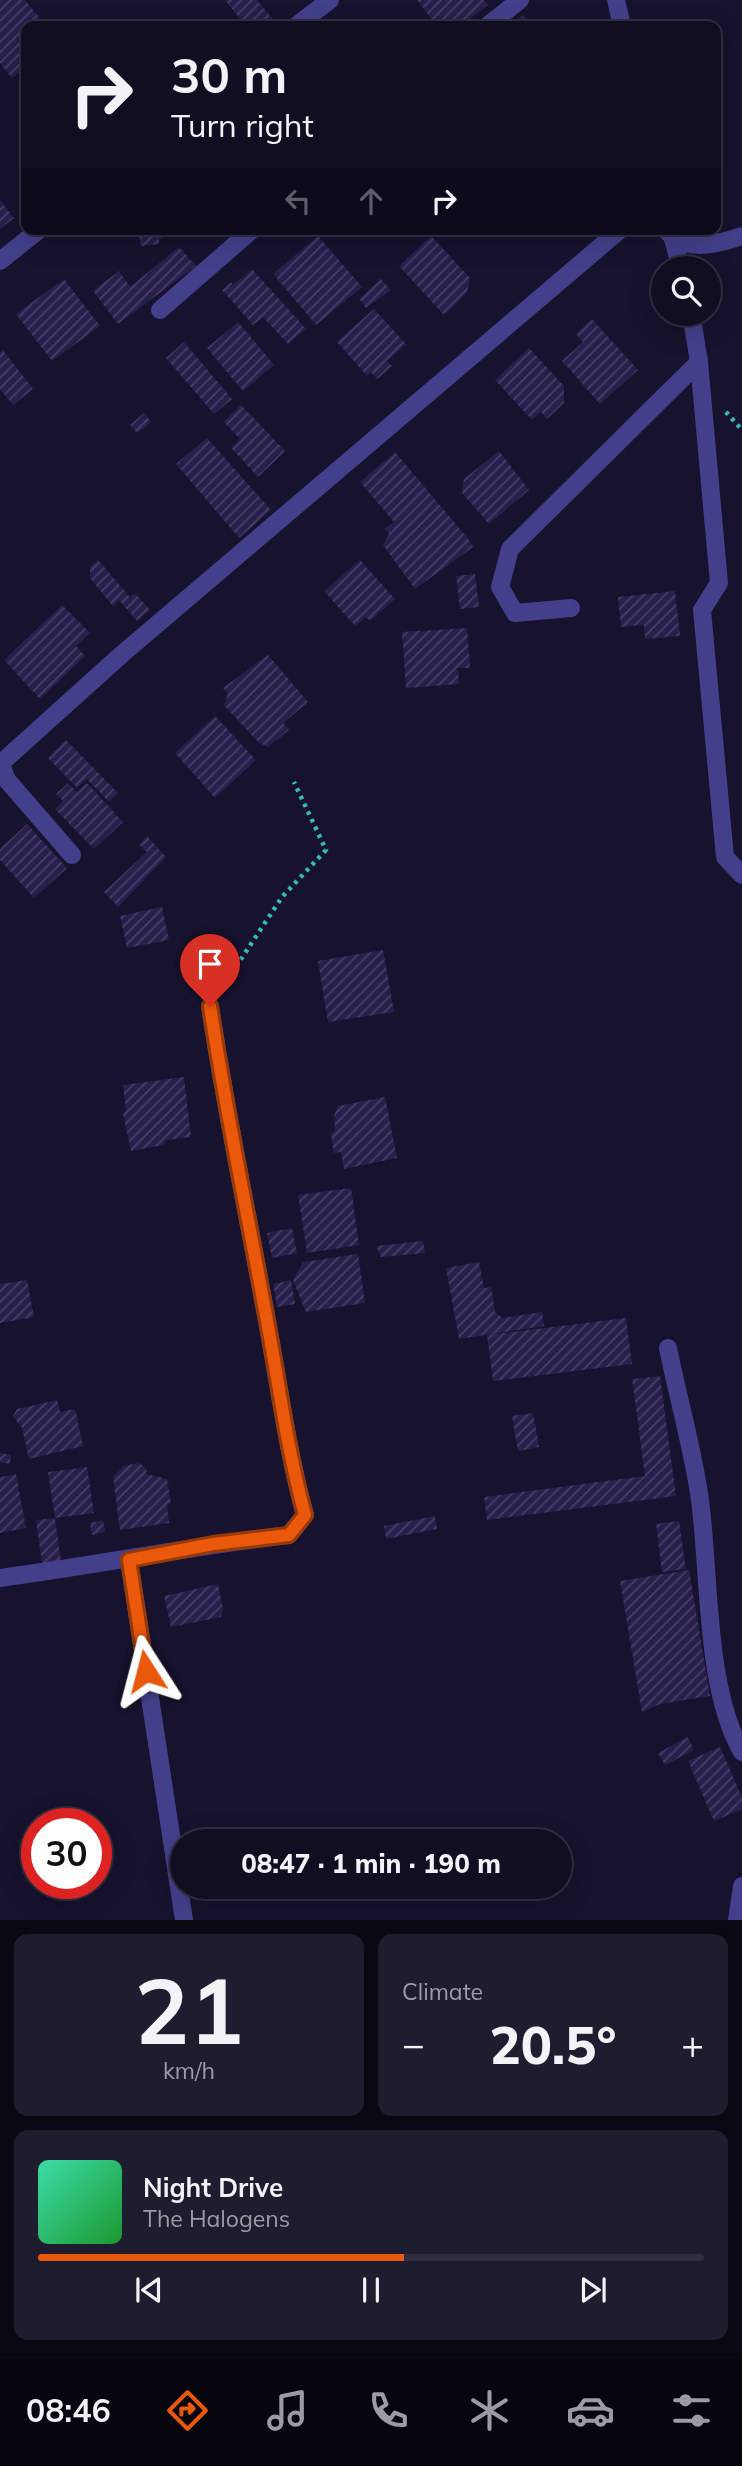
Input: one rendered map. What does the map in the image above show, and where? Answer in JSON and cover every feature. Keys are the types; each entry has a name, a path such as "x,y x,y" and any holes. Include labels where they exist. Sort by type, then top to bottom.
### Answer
{"street":[{"path":"303,21 330,0"},
{"path":"493,21 520,0"},
{"path":"616,0 621,21"},
{"path":"0,261 32,235"},
{"path":"160,310 246,235"},
{"path":"72,855 7,780 0,763 121,655 614,235"},
{"path":"669,235 677,256"},
{"path":"671,235 693,245 716,245 742,236"},
{"path":"693,326 699,362 719,583 702,610 725,857 742,875"},
{"path":"571,608 515,613 500,587 510,549 699,362"},
{"path":"0,1578 129,1560 213,1544 289,1535 305,1515 289,1457 265,1307 228,1122 210,1006"},
{"path":"668,1348 700,1498 716,1661 731,1733 742,1752"},
{"path":"129,1560 184,1920"},
{"path":"737,1920 742,1886"}],"path":[{"path":"210,1006 282,897 326,850 294,782"}],"building":[{"path":"0,0 25,0 42,21 21,21 21,71 12,78 0,63"},
{"path":"225,0 257,0 274,21 242,21"},
{"path":"417,0 484,0 488,5 467,21 433,21"},
{"path":"523,15 528,21 516,21"},
{"path":"0,200 14,218 0,229"},
{"path":"139,235 167,235 159,238 159,244 141,246"},
{"path":"318,236 362,287 316,325 273,274"},
{"path":"431,236 470,278 467,293 444,315 399,266"},
{"path":"179,247 196,266 118,324 93,291 119,271 130,287"},
{"path":"252,269 306,329 288,344 263,317 253,325 222,290 231,282 233,285"},
{"path":"64,279 100,326 52,361 16,314"},
{"path":"381,279 391,290 366,308 359,299"},
{"path":"374,309 406,344 387,361 392,366 377,379 371,372 367,376 337,342"},
{"path":"592,319 638,370 600,404 562,361 583,342 576,334"},
{"path":"238,322 274,365 243,391 207,348"},
{"path":"184,342 232,399 214,414 166,358"},
{"path":"529,348 564,386 564,403 547,419 541,412 532,420 495,380"},
{"path":"3,350 33,389 13,405 0,389 0,353"},
{"path":"241,405 285,451 258,477 231,448 240,439 224,422"},
{"path":"144,413 151,422 137,433 130,425"},
{"path":"207,438 271,510 239,538 176,464"},
{"path":"499,451 529,490 489,524 462,493 464,479"},
{"path":"395,452 473,547 415,589 383,545 389,534 385,529 394,522 360,482"},
{"path":"98,560 130,597 135,593 150,610 137,621 119,600 113,606 90,578 90,567"},
{"path":"360,560 395,599 370,621 366,617 355,626 324,591"},
{"path":"475,574 479,607 460,609 456,576"},
{"path":"675,591 680,636 645,639 644,625 621,627 618,597"},
{"path":"62,605 90,633 76,646 85,656 40,699 4,660"},
{"path":"467,628 470,668 458,668 459,684 406,688 402,632"},
{"path":"268,655 308,702 283,723 289,730 268,747 258,742 224,705 228,693 223,688"},
{"path":"215,716 256,760 215,798 175,753"},
{"path":"66,740 118,793 109,802 87,779 77,788 48,758"},
{"path":"68,783 77,792 87,783 123,822 94,849 55,809 63,801 56,794"},
{"path":"27,824 67,868 34,898 0,860 0,849"},
{"path":"147,836 166,857 118,907 104,892 147,852 139,844"},
{"path":"162,907 169,940 127,948 120,916"},
{"path":"383,950 394,1012 328,1022 318,961"},
{"path":"184,1077 191,1137 166,1140 164,1145 131,1151 123,1114 126,1111 123,1085"},
{"path":"385,1097 397,1158 344,1169 341,1152 334,1153 331,1134 335,1130 334,1116 338,1106"},
{"path":"351,1188 359,1245 307,1253 298,1195"},
{"path":"292,1228 297,1253 272,1258 267,1233"},
{"path":"423,1241 425,1253 381,1257 376,1246"},
{"path":"358,1254 365,1303 306,1312 293,1280 303,1262"},
{"path":"479,1262 484,1288 491,1287 495,1312 503,1318 542,1312 544,1326 459,1339 446,1268"},
{"path":"27,1280 34,1317 0,1323 0,1284"},
{"path":"291,1280 295,1304 277,1307 273,1284"},
{"path":"626,1318 632,1364 493,1381 487,1335"},
{"path":"660,1376 676,1496 487,1520 484,1497 645,1476 632,1379"},
{"path":"57,1400 60,1412 75,1409 83,1446 29,1459 22,1428 13,1416 17,1409"},
{"path":"533,1413 539,1447 518,1451 512,1416"},
{"path":"0,1453 11,1455 10,1464 0,1462"},
{"path":"139,1463 146,1468 147,1474 167,1479 171,1503 167,1506 169,1523 120,1530 113,1477 124,1466"},
{"path":"87,1467 94,1513 55,1518 48,1472"},
{"path":"16,1474 26,1528 0,1533 0,1477"},
{"path":"435,1516 437,1529 386,1539 384,1526"},
{"path":"55,1518 61,1561 42,1563 36,1520"},
{"path":"103,1520 105,1532 92,1535 90,1523"},
{"path":"679,1521 686,1569 662,1572 656,1524"},
{"path":"689,1570 710,1696 660,1704 642,1712 620,1581"},
{"path":"218,1584 223,1609 221,1617 171,1627 164,1596"},
{"path":"688,1737 694,1750 665,1765 658,1753"},
{"path":"720,1747 742,1797 742,1809 714,1821 688,1761"}],"route":[{"path":"146,1671 129,1560 213,1544 289,1535 305,1515 289,1457 265,1307 228,1122 210,1006"}]}
